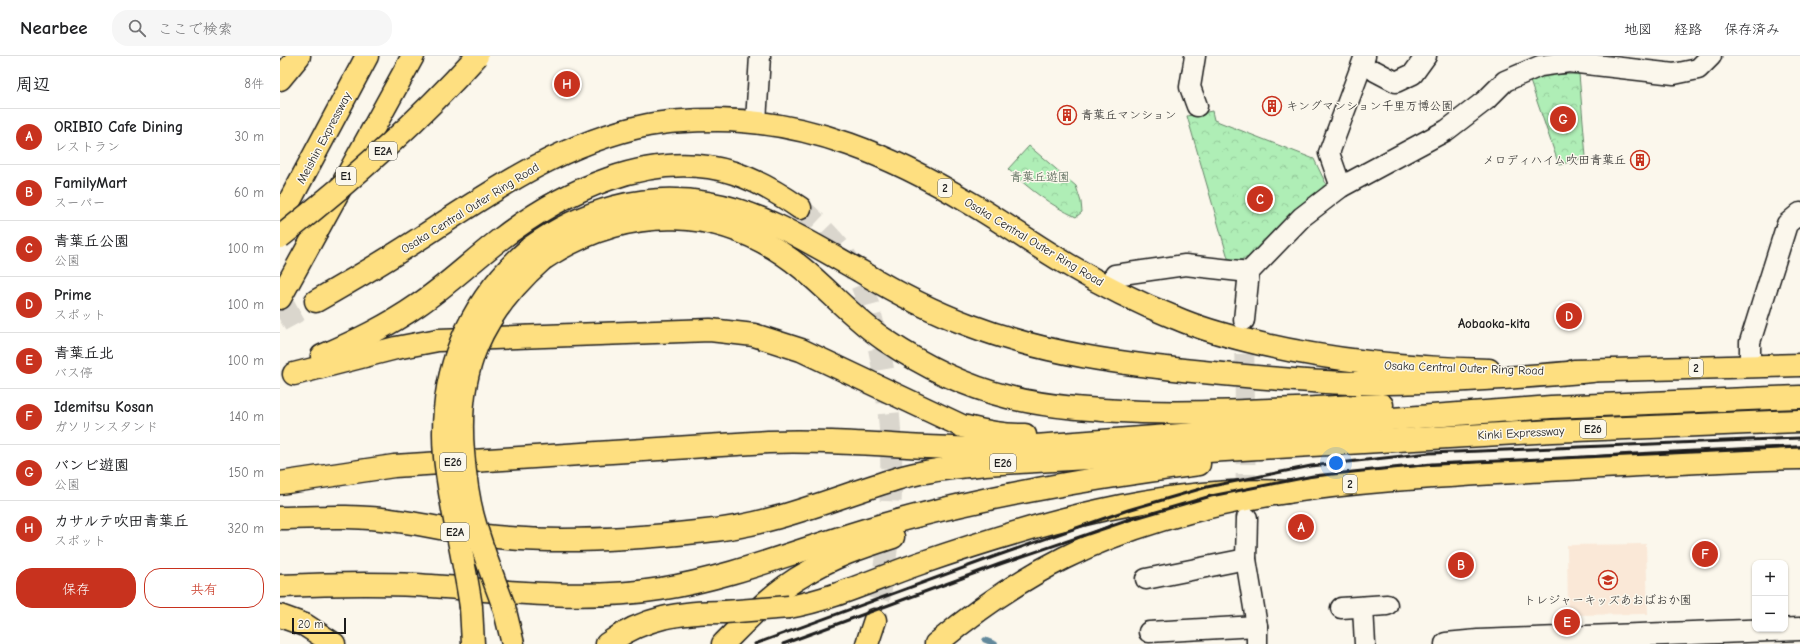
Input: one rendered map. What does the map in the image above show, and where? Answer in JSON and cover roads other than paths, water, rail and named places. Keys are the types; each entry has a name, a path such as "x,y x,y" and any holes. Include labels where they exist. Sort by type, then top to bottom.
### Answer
{"main road":[{"path":"280,79 299,56"},
{"name":"Meishin Expressway","path":"280,219 367,56"},
{"name":"E1","path":"280,298 413,56"},
{"name":"E2A","path":"280,237 375,158 420,116 477,56"},
{"name":"Osaka Central Outer Ring Road","path":"316,301 368,272 509,181 542,162 571,149 648,125 700,120 756,122 822,134 902,165 969,202 1107,287 1180,320 1224,335 1271,346 1326,357 1420,368 1530,372 1800,365"},
{"path":"800,208 778,193 754,181 733,173 708,168 680,166 626,174 601,182 550,206 499,240 443,287 394,322 295,370 438,340 710,330 754,336 801,350 962,426 988,432 1010,435 1154,428 1286,426"},
{"path":"513,644 504,607 482,545 470,504 465,478 461,435 462,397 470,361 487,324 551,233 572,222 616,206 661,200 707,203 751,215 786,230 904,296 967,325 1001,337 1071,355 1164,368 1295,381 1354,383 1473,381 1592,371"},
{"path":"473,644 471,606 445,456 445,409 448,383 462,335 476,312 504,274 537,254 602,228 624,223 646,219 689,220 726,227 753,237 804,269 868,328 885,340 926,364 984,390 1012,398 1059,408 1196,413 1423,403 1551,407"},
{"name":"Kinki Expressway","path":"1551,407 1800,397"},
{"name":"E26","path":"280,483 394,466 768,442 816,440 948,449 994,449 1551,407"},
{"name":"Kinki Expressway","path":"1385,441 1553,431 1800,421"},
{"path":"280,586 362,584 414,585 535,594 636,593 696,582 874,528 1026,491 1172,468 1385,441"},
{"name":"E26","path":"630,537 708,531 750,524 789,515 898,478 932,470 985,464 1385,441"},
{"name":"2","path":"936,644 959,624 1013,587 1064,558 1126,532 1160,521 1224,504 1288,492 1382,480 1736,459 1800,458"},
{"path":"607,644 623,632 642,623 662,617 687,613 725,612 789,607 837,596 918,564 997,539 1092,513 1156,501 1212,493 1257,490 1288,492"},
{"path":"723,644 780,591 803,574 828,561 1026,491"},
{"name":"E2A","path":"280,518 360,517 399,521 471,535 541,540 630,537"},
{"path":"280,616 305,625 334,644"},
{"path":"866,644 875,620"}],"street":[{"path":"756,122 760,56"},
{"path":"1195,56 1190,87 1197,106"},
{"path":"1341,187 1329,153 1370,64 1396,82 1412,74 1426,56"},
{"path":"1244,320 1249,272 1302,216 1341,187 1447,130 1486,100 1505,81 1540,66 1569,58 1674,74 1698,69 1711,56"},
{"path":"1750,366 1750,342 1787,224 1800,213"},
{"path":"1107,287 1115,275 1184,265 1249,272"},
{"path":"1149,632 1257,635 1246,559 1246,518"},
{"path":"1146,579 1246,559"},
{"path":"1341,608 1387,605"},
{"path":"1363,607 1365,644"},
{"path":"1446,644 1478,640 1800,629"}],"waterway":[{"path":"985,640 995,644"}],"tunnel":[{"path":"800,208 833,240 853,267 864,291 876,335 883,370 891,441 890,513 882,585 875,620"},
{"path":"280,321 316,301"},
{"path":"1244,324 1246,508"}],"railway":[{"path":"755,644 996,556 1128,510 1207,487 1311,466 1430,453 1800,438"},
{"path":"783,644 1000,564 1132,519 1211,496 1313,476 1432,464 1800,447"}],"place":[{"name":"カサルテ吹田青葉丘","path":"567,84"},
{"name":"キングマンション千里万博公園","path":"1272,106"},
{"name":"青葉丘マンション","path":"1067,115"},
{"name":"バンビ遊園","path":"1563,119"},
{"name":"メロディハイム吹田青葉丘","path":"1640,160"},
{"name":"青葉丘公園","path":"1260,199"},
{"name":"Prime","path":"1569,316"},
{"name":"ORIBIO Cafe Dining","path":"1301,527"},
{"name":"Idemitsu Kosan","path":"1705,554"},
{"name":"FamilyMart","path":"1461,565"},
{"name":"トレジャーキッズあおばおか園","path":"1608,580"},
{"name":"青葉丘北","path":"1567,622"}],"district":[{"name":"Aobaoka-kita","path":"1494,323"}],"park label":[{"name":"青葉丘遊園","path":"1040,177"}]}
